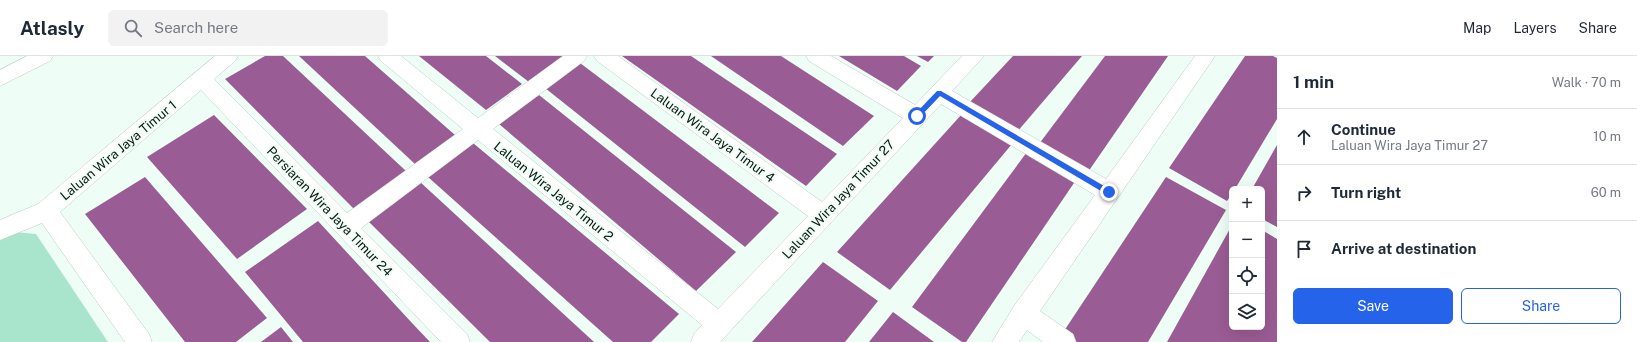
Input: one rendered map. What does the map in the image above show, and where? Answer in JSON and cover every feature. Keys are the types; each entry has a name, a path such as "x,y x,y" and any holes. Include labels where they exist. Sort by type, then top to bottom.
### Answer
{"street":[{"path":"0,80 21,61 43,56"},
{"name":"Laluan Wira Jaya Timur 1","path":"0,230 46,212 228,56"},
{"name":"Laluan Wira Jaya Timur 2","path":"388,56 720,325"},
{"path":"345,227 577,56"},
{"name":"Laluan Wira Jaya Timur 4","path":"604,56 823,214"},
{"path":"816,56 917,116"},
{"name":"Laluan Wira Jaya Timur 27","path":"703,342 974,56"},
{"path":"1004,342 1205,56"},
{"name":"Persiaran Wira Jaya Timur 24","path":"202,79 458,342"},
{"path":"939,93 1109,192"},
{"path":"46,212 140,342"},
{"path":"1023,314 1064,342"}],"green space":[{"path":"4,231 36,234 108,342 0,342 0,232"}],"building":[{"path":"265,56 283,56 407,172 355,210 225,79"},
{"path":"299,56 365,56 455,135 415,164"},
{"path":"419,56 486,56 522,84 486,110"},
{"path":"495,56 565,56 529,82"},
{"path":"622,56 691,56 837,154 806,186"},
{"path":"711,56 781,56 874,116 843,146"},
{"path":"839,56 904,56 921,66 897,91"},
{"path":"917,56 934,56 928,62"},
{"path":"1013,56 1082,56 1017,132 969,103"},
{"path":"1105,56 1168,56 1088,172 1039,144"},
{"path":"1245,56 1273,56 1277,58 1277,119 1237,186 1229,186 1229,198 1227,201 1169,168"},
{"path":"580,63 779,213 745,247 545,88"},
{"path":"539,95 736,252 696,291 499,124"},
{"path":"962,114 1012,144 890,290 837,252"},
{"path":"214,115 307,209 237,259 147,157"},
{"path":"473,143 679,314 651,342 613,342 428,177"},
{"path":"1277,145 1277,227 1265,221 1265,186 1254,186"},
{"path":"1027,152 1076,180 966,342 962,342 912,307"},
{"path":"145,177 267,318 236,342 185,342 85,214"},
{"path":"1166,177 1226,210 1148,342 1074,342 1062,334"},
{"path":"419,181 594,342 490,342 367,220"},
{"path":"318,221 430,342 303,342 245,272"},
{"path":"1229,230 1229,330 1265,330 1265,232 1277,239 1277,342 1167,342"},
{"path":"823,262 878,301 845,342 752,342"},
{"path":"893,312 934,342 869,342"},
{"path":"281,327 293,342 261,342"}],"route":[{"path":"917,116 939,93 1109,192"}]}
